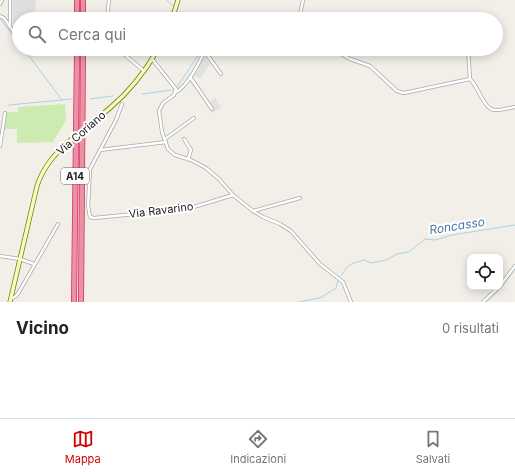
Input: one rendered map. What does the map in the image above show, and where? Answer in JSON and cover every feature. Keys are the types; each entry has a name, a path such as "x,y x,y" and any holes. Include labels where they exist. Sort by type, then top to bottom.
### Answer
{"highway":[{"path":"77,0 77,12"},
{"path":"83,0 83,12"},
{"name":"A14","path":"74,302 77,56"},
{"name":"A14","path":"81,302 83,56"}],"main road":[{"path":"174,12 178,0"},
{"name":"Via Coriano","path":"11,300 37,186 42,172 50,160 67,143 131,89 154,56"}],"street":[{"path":"0,4 2,0"},
{"path":"10,0 10,26"},
{"path":"108,12 109,0"},
{"path":"300,12 303,0"},
{"path":"0,16 4,18 12,29"},
{"path":"126,56 144,71"},
{"path":"202,56 182,88 163,103 159,111 160,125 168,149 172,153 206,168 219,178 233,194 253,211 291,231 320,264 343,282 351,302"},
{"path":"209,56 221,74"},
{"path":"343,56 350,60 370,66 397,91 404,93 470,79"},
{"path":"468,56 470,79 479,91 487,106 494,111 515,107"},
{"path":"152,59 174,86 176,92"},
{"path":"190,77 212,109"},
{"name":"Via Coriano","path":"89,215 90,169 116,120 122,104"},
{"path":"0,146 6,113"},
{"path":"165,139 194,118"},
{"path":"184,139 191,150 188,159"},
{"path":"100,150 166,142"},
{"name":"Via Ravarino","path":"89,215 90,217 94,218 188,209 233,194"},
{"path":"253,211 300,198"},
{"name":"Via Coriano","path":"11,300 20,292 58,224"},
{"path":"0,256 35,264"},
{"path":"503,281 515,266"},
{"path":"483,302 495,290"}],"shaded area":[{"path":"13,0 36,0 35,12 12,12"},
{"path":"204,57 210,64 200,79 192,75"},
{"path":"215,98 221,107 212,113 206,104"}],"green space":[{"path":"65,104 66,120 53,142 17,143 17,129 4,129 7,112 18,112 18,107"}],"waterway":[{"path":"167,0 173,6"},
{"path":"0,19 12,34"},
{"path":"29,56 62,100"},
{"path":"177,87 198,56"},
{"path":"142,94 172,90"},
{"path":"90,99 113,96"},
{"path":"9,105 72,99"},
{"name":"Roncasso","path":"341,276 347,267 353,263 364,260 371,263 386,260 397,254 409,252 425,239 435,240 452,235 515,225"},
{"name":"Roncasso","path":"486,302 500,289 515,269"},
{"name":"Roncasso","path":"299,302 320,298 336,288 338,280"}]}
